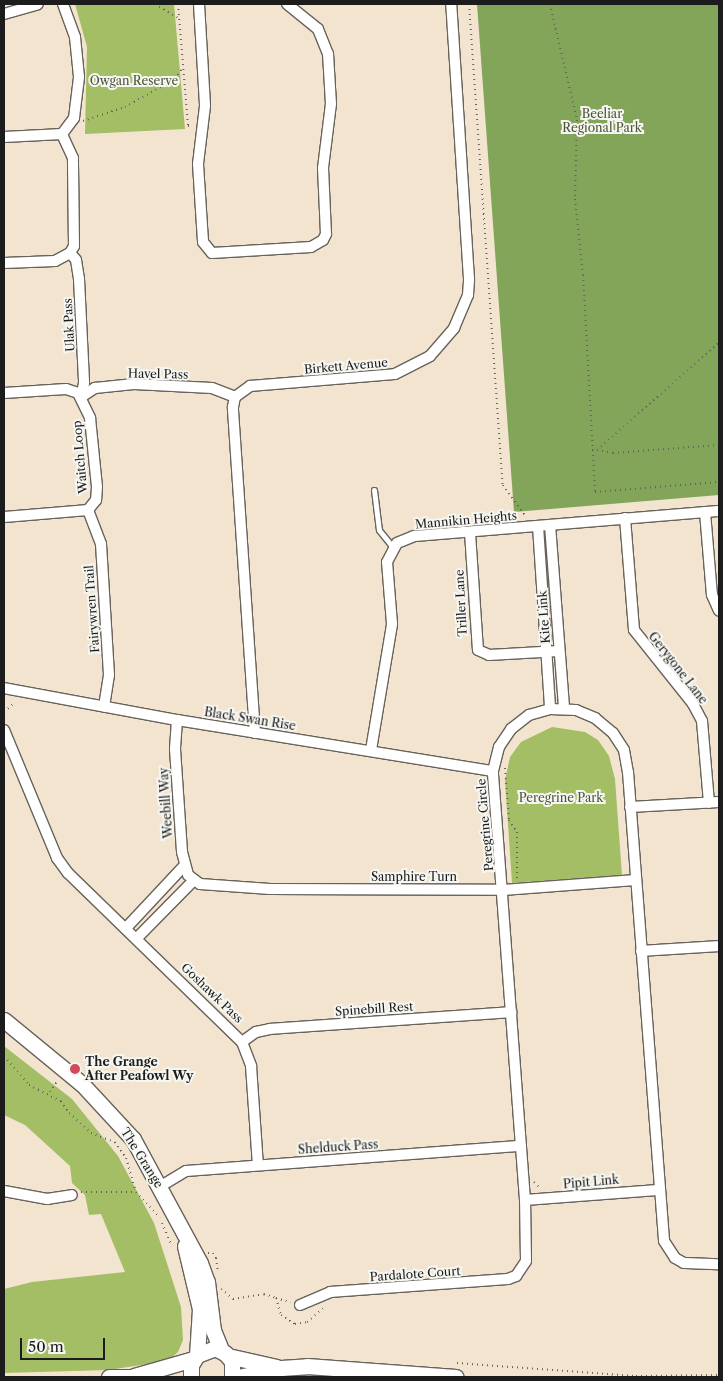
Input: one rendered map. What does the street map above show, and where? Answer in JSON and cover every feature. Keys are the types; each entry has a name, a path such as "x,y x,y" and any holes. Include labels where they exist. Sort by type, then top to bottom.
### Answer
{"street":[{"path":"4,14 38,4"},
{"path":"62,134 74,118 77,56 75,37 63,4"},
{"path":"199,4 204,128 198,164 202,242 206,249 212,253 311,247 323,240 327,226 323,157 331,104 328,54 318,29 286,4"},
{"name":"Birkett Avenue","path":"235,397 250,386 395,374 430,356 454,328 468,296 469,279 450,4"},
{"path":"4,137 62,134"},
{"path":"4,263 55,261 70,253 76,235 73,158 62,134"},
{"name":"Ulak Pass","path":"70,253 76,260 79,279 84,383 82,397"},
{"name":"Havel Pass","path":"82,397 95,388 134,384 212,388 235,397"},
{"path":"4,393 66,389 82,397"},
{"name":"Waitch Loop","path":"4,516 88,510 96,500 97,487 90,418 82,397"},
{"path":"235,397 233,407 255,733"},
{"name":"Fairywren Trail","path":"88,510 100,544 109,675 104,707"},
{"name":"Mannikin Heights","path":"393,547 414,536 470,533 719,510"},
{"path":"705,512 712,595 719,611"},
{"name":"Gerygone Lane","path":"625,518 634,630 698,712 705,732 714,802"},
{"name":"Kite Link","path":"550,525 564,708"},
{"name":"Kite Link","path":"538,526 550,709"},
{"name":"Triller Lane","path":"470,533 478,650 490,655 559,651"},
{"path":"371,750 392,624 387,562 393,547"},
{"name":"Black Swan Rise","path":"4,688 177,720 492,771"},
{"name":"Peregrine Circle","path":"526,1261 525,1200 492,771 498,747 511,729 529,715 550,709 564,708 595,718 619,741 627,761 658,1190 664,1241 675,1258 693,1265 719,1264"},
{"name":"Weebill Way","path":"177,720 175,749 184,866"},
{"name":"Goshawk Pass","path":"4,730 57,858 68,873 242,1042 251,1066 258,1166"},
{"path":"630,807 714,802"},
{"path":"126,928 184,866 194,880 137,938"},
{"name":"Samphire Turn","path":"194,880 212,887 502,890 636,880"},
{"path":"641,951 719,946"},
{"name":"Spinebill Rest","path":"242,1042 256,1032 270,1029 510,1012"},
{"name":"The Grange","path":"4,1020 82,1084 119,1121 161,1186 180,1226 190,1241 207,1282 213,1330 233,1366 232,1377"},
{"name":"Shelduck Pass","path":"161,1186 186,1172 521,1146"},
{"name":"Pipit Link","path":"525,1200 658,1190"},
{"path":"4,1191 47,1199 72,1195"},
{"name":"The Grange","path":"180,1226 200,1309 191,1377"},
{"name":"Pardalote Court","path":"300,1305 330,1292 508,1279 516,1276 526,1261"},
{"path":"134,1376 195,1357 208,1349 281,1368"},
{"path":"238,1377 281,1368 320,1366 454,1370"},
{"path":"109,1377 150,1377"}],"lane":[{"path":"374,490 379,530 393,547"}],"path":[{"path":"155,4 180,19"},
{"path":"178,4 188,126 204,128"},
{"path":"469,4 503,485 525,514 527,527"},
{"path":"553,4 551,10 577,120 575,199 592,396 591,450 595,492 719,482"},
{"path":"74,118 82,121 97,118 125,107 175,79 184,67"},
{"path":"597,450 719,343"},
{"path":"591,450 613,453 719,445"},
{"path":"505,760 509,820 517,832 518,889"},
{"path":"4,1056 29,1085 50,1092 91,1133 115,1142 126,1158 136,1192 161,1219 174,1254"},
{"path":"50,1092 58,1078"},
{"path":"529,1174 541,1188 542,1199"},
{"path":"72,1195 94,1191 136,1192"},
{"path":"204,1255 213,1253 218,1273"},
{"path":"219,1283 226,1295 233,1299 264,1294 300,1305"},
{"path":"276,1298 281,1315 295,1324 307,1322 326,1305"},
{"path":"454,1370 636,1376 719,1375"}],"green space":[{"name":"Owgan Reserve","path":"75,4 174,4 185,129 85,134 87,47"},
{"name":"Beeliar Regional Park","path":"477,4 719,4 719,495 514,512"},
{"name":"Peregrine Park","path":"552,727 585,732 598,740 609,756 615,779 622,875 512,883 505,780 510,757 521,742"},
{"path":"4,1046 72,1099 118,1156 154,1223 181,1307 183,1340 178,1352 168,1361 108,1370 4,1373 4,1289 32,1282 125,1272 101,1214 89,1215 85,1195 72,1183 70,1166 25,1125 4,1115"}],"place":[{"name":"The Grange After Peafowl Wy","path":"75,1069"}]}
